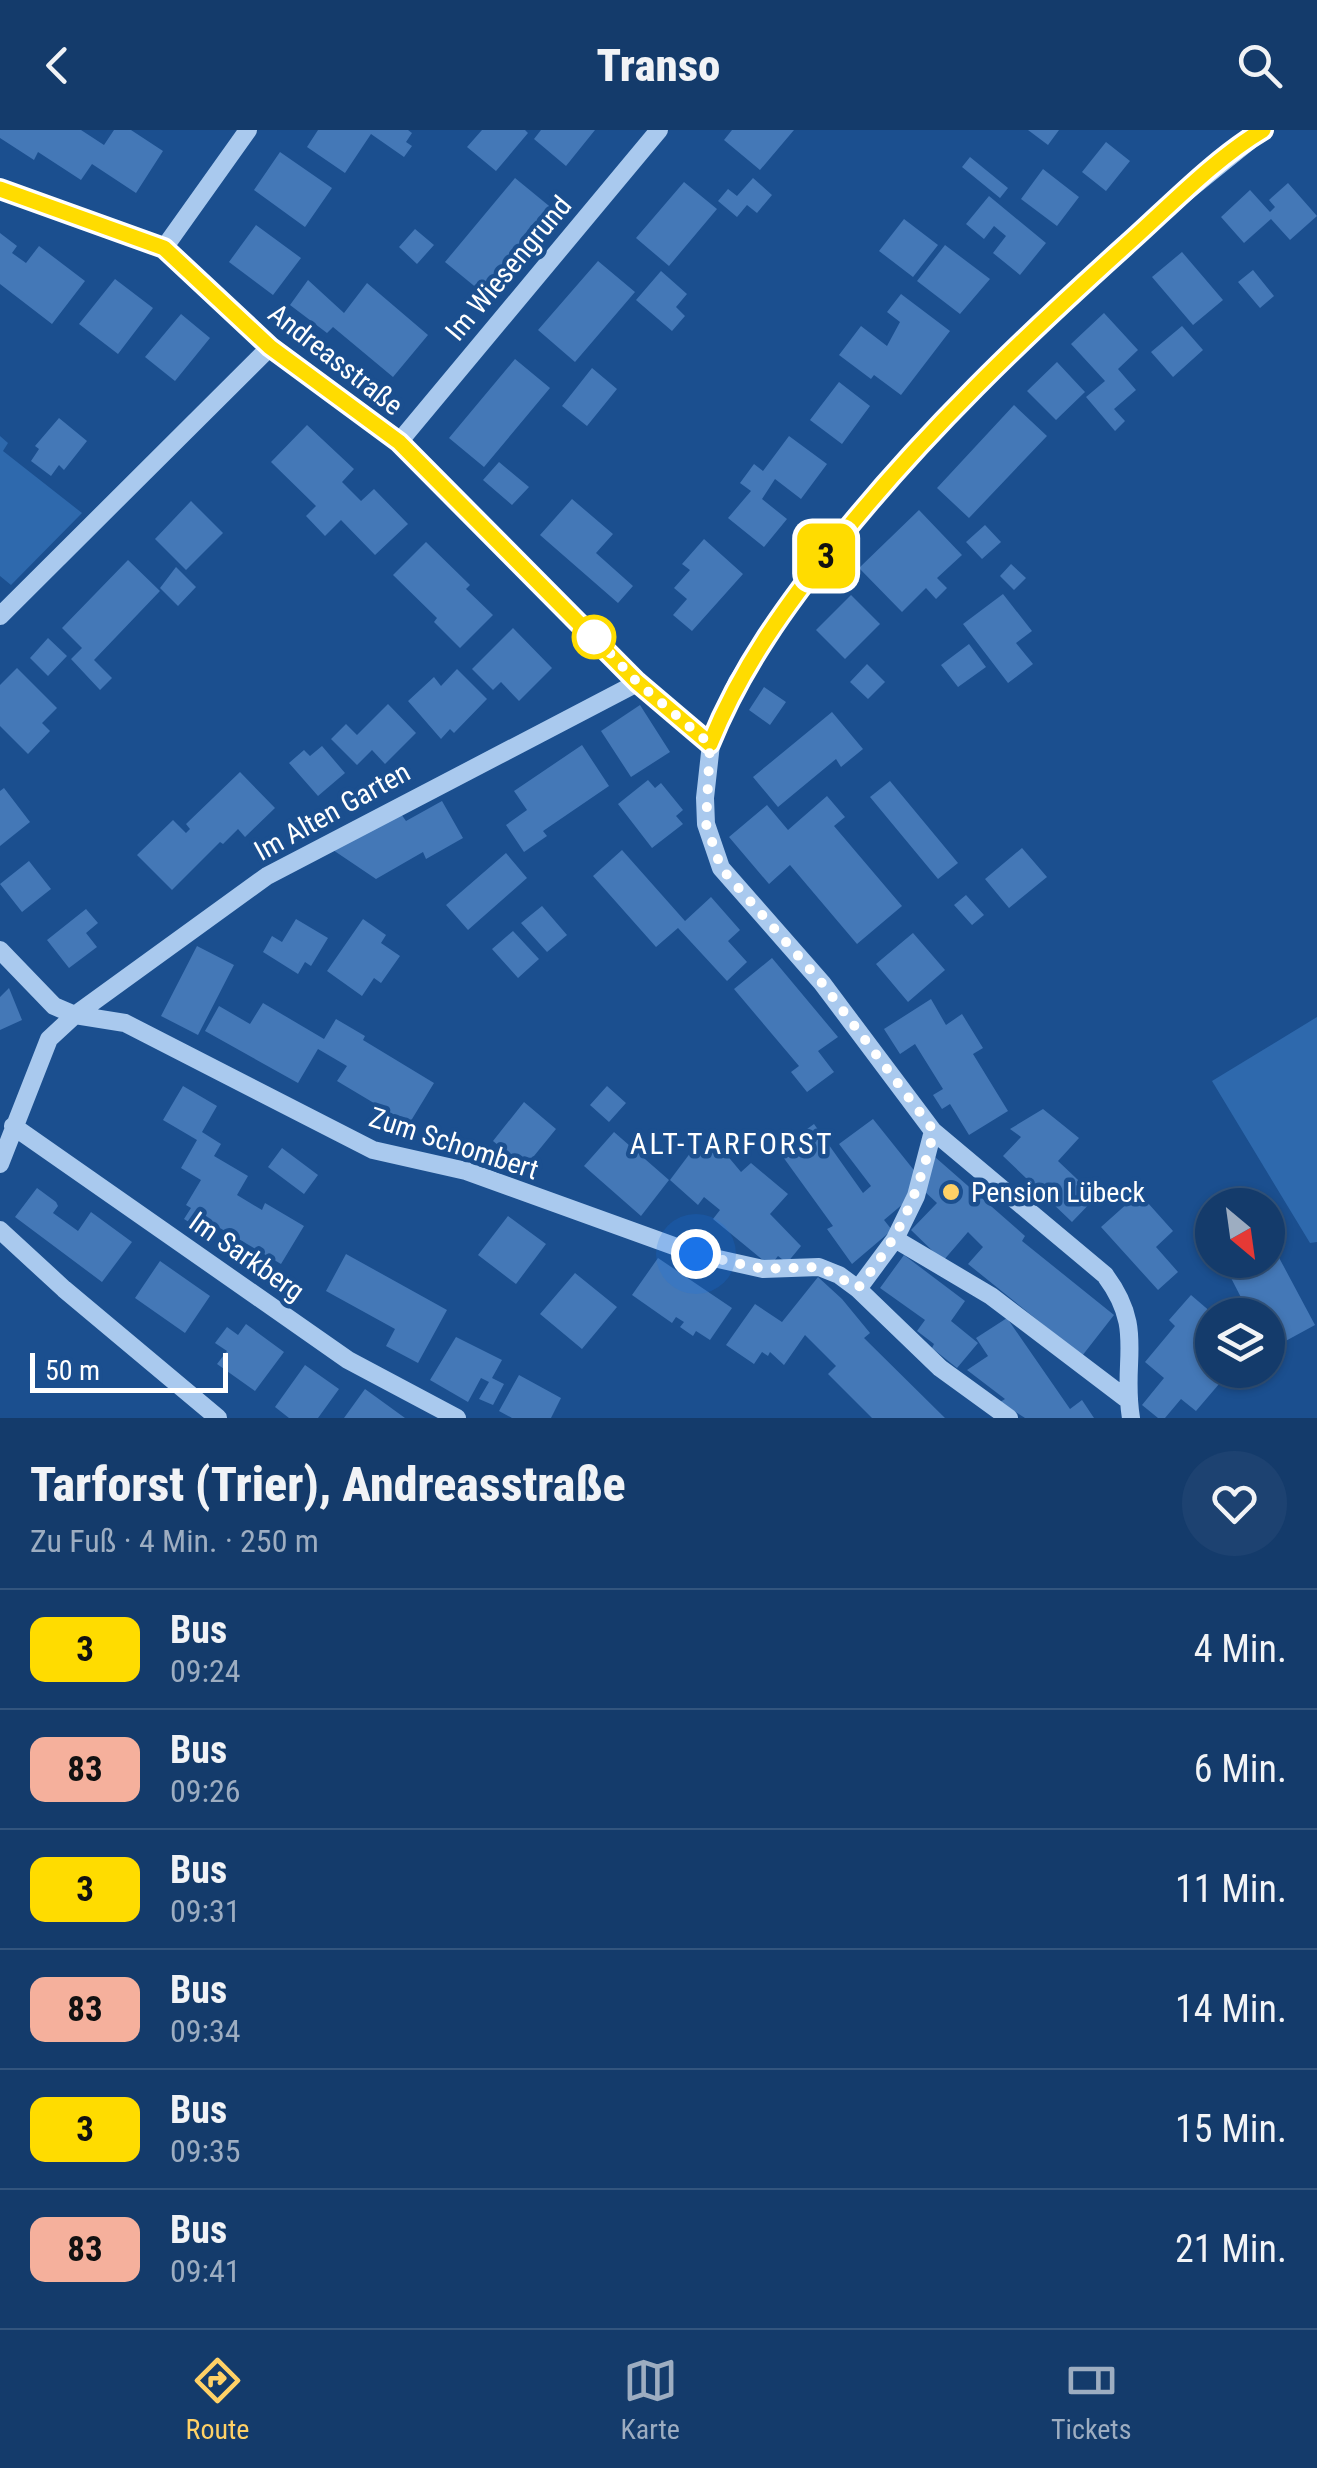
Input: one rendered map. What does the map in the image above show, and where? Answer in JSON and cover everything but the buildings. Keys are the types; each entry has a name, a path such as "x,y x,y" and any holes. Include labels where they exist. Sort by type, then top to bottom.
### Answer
{"street":[{"path":"164,248 248,130"},
{"name":"Im Wiesengrund","path":"399,442 659,130"},
{"path":"1129,1409 1130,1324 1125,1306 1105,1275 934,1131 822,983 721,868 706,824 710,744 737,682 798,590 918,445 1045,318 1179,198 1263,130"},
{"name":"Andreasstraße","path":"0,190 164,248 270,347 399,442 637,682"},
{"path":"0,616 270,347"},
{"path":"637,682 710,744"},
{"name":"Im Alten Garten","path":"75,1015 267,876 637,682"},
{"path":"0,950 54,1006 75,1015 48,1039 0,1164"},
{"name":"Zum Schombert","path":"75,1015 125,1023 373,1150 466,1170 696,1254 763,1269 820,1267 858,1288 940,1368 1009,1418"},
{"name":"Im Sarkberg","path":"13,1126 348,1360 457,1418"},
{"path":"858,1288 895,1239 916,1196 934,1131"},
{"path":"0,1230 218,1418"},
{"path":"895,1239 991,1296 1129,1409"}],"shaded area":[{"path":"0,436 8,443 3,451 82,513 11,585 0,576"},
{"path":"1317,1017 1317,1242 1310,1243 1285,1202 1285,1188 1277,1188 1212,1081"}],"bus line":[{"name":"3","path":"0,189 164,248 270,347 399,442 637,682 710,744 737,682 798,590 918,445 1045,318 1179,198 1263,130"}],"place":[{"name":"Pension Lübeck","path":"951,1192"}],"district":[{"name":"ALT-TARFORST","path":"732,1144"}],"route":[{"path":"594,637 590,632 637,682 710,744 706,824 721,868 822,983 934,1131 906,1218 858,1288 820,1267 763,1269 696,1254"}]}
